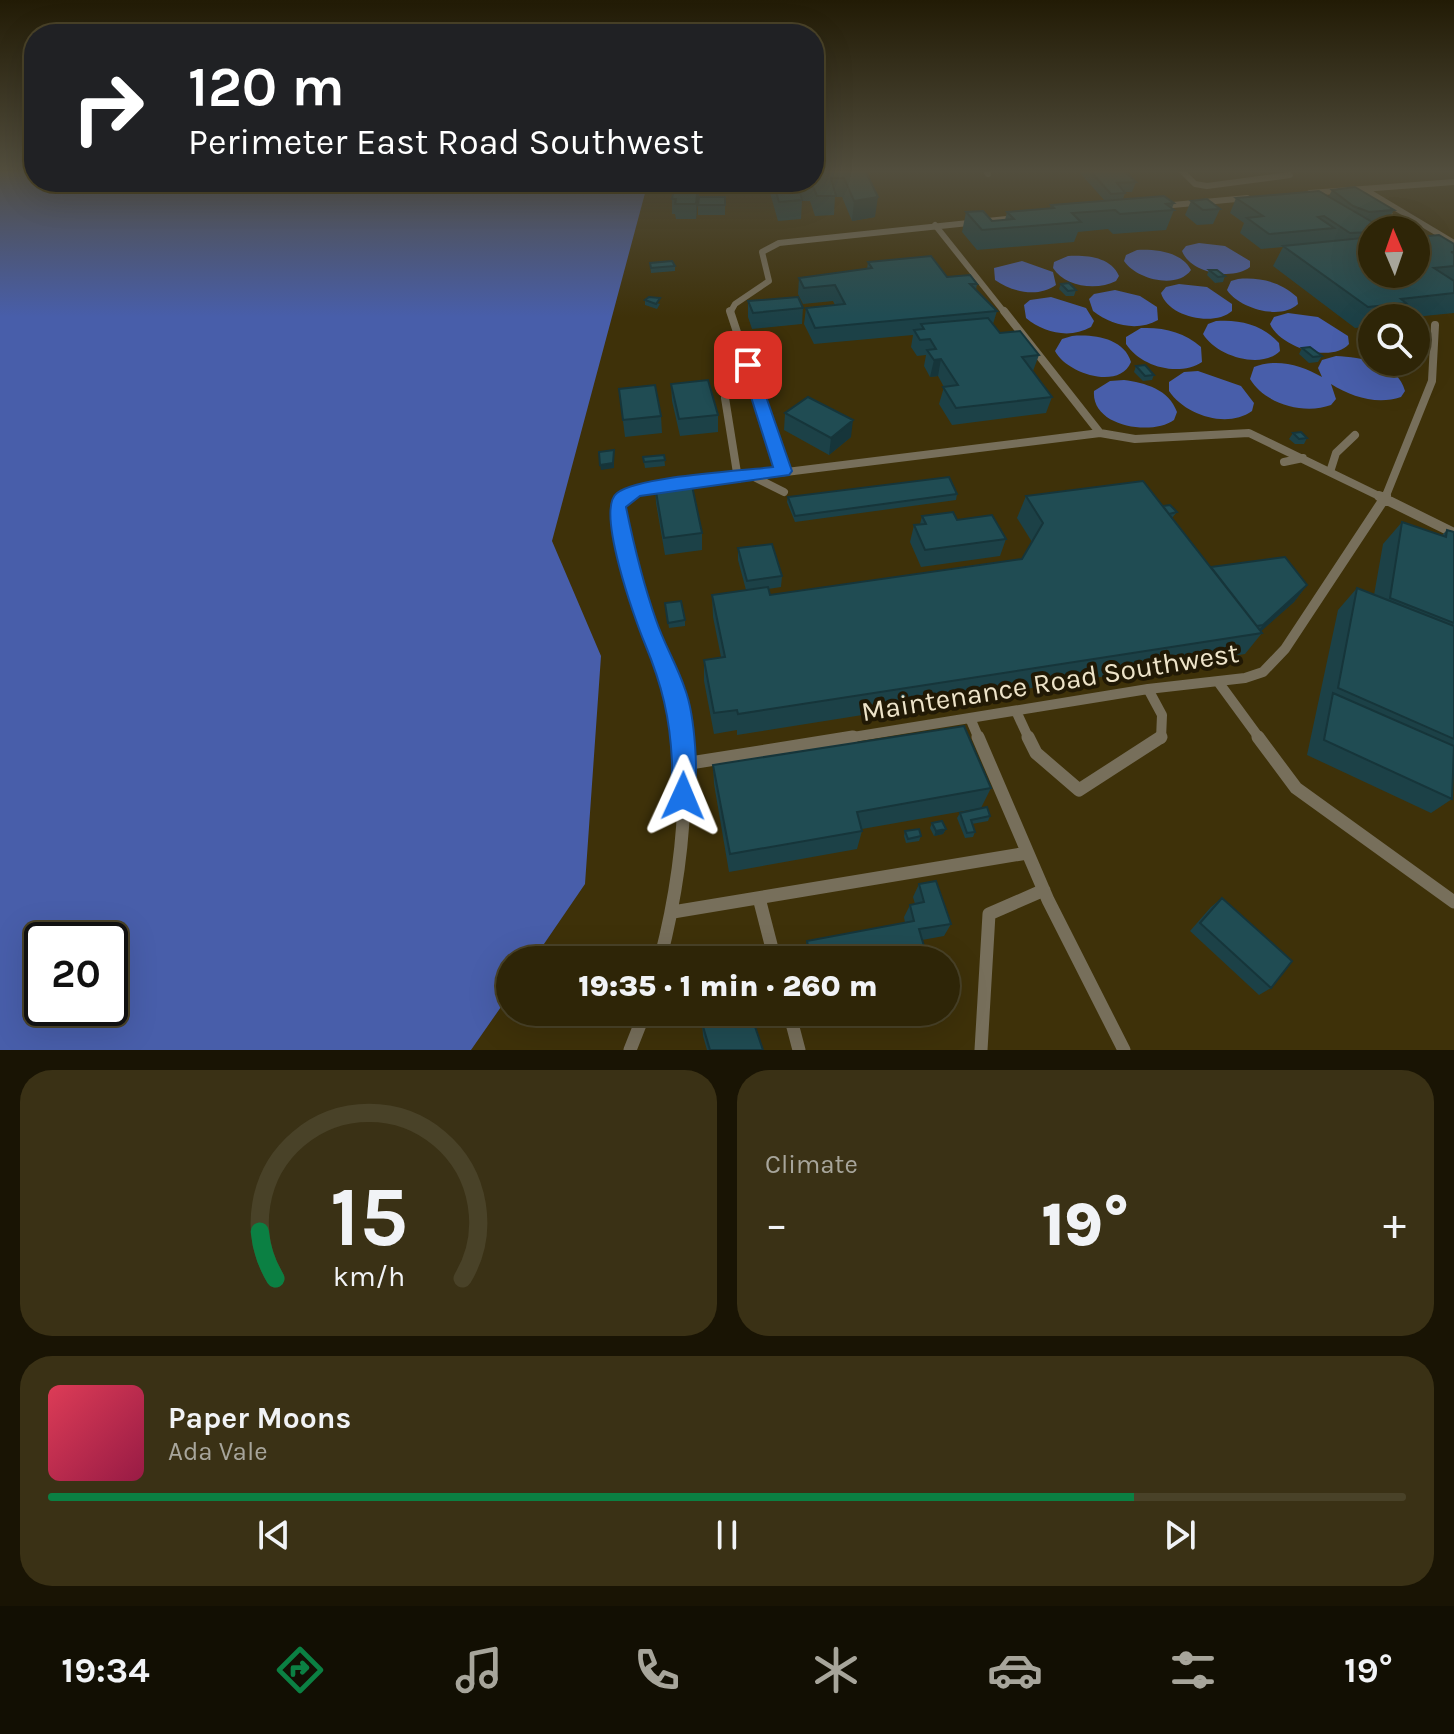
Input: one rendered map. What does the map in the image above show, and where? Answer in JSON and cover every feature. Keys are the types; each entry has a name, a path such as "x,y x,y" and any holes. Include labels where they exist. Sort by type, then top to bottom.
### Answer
{"lane":[{"path":"783,471 730,312 735,304 769,281 762,252 779,243 1004,219"},
{"path":"1413,219 1454,244"},
{"path":"935,225 1100,433"},
{"path":"1430,236 1454,244"},
{"name":"Maintenance Road Southwest","path":"684,764 1148,689 1219,683 1263,672 1285,649 1384,500 1432,381 1435,325"},
{"path":"725,398 738,479"},
{"path":"664,946 673,912 684,764 675,692 646,622 629,568 617,507 621,498 636,491 783,471 1100,433 1135,439 1249,433 1454,533"},
{"path":"1330,472 1336,453 1355,435"},
{"path":"1284,462 1303,458"},
{"path":"752,476 766,486 784,492"},
{"path":"1219,683 1296,788 1454,902"},
{"path":"1016,711 1036,753 1079,790 1161,739 1162,715 1148,689"},
{"path":"970,718 1044,890 1124,1050"},
{"path":"673,912 1027,853"},
{"path":"981,1050 989,914 1044,890"},
{"path":"759,898 771,946"},
{"path":"630,1050 639,1026"},
{"path":"793,1026 799,1050"}],"water":[{"path":"0,219 638,219 552,541 601,656 585,884 543,946 496,946 496,1014 471,1050 0,1050"},
{"path":"1199,243 1225,246 1250,261 1250,267 1233,274 1223,274 1194,265 1182,251 1186,246"},
{"path":"1137,250 1175,255 1191,270 1176,280 1147,277 1124,261 1126,255"},
{"path":"1068,256 1104,261 1119,276 1116,281 1100,286 1073,283 1053,268 1054,262"},
{"path":"1022,261 1053,272 1056,285 1041,291 1025,292 995,280 994,268"},
{"path":"1238,279 1277,284 1297,297 1298,304 1281,312 1250,307 1227,290 1231,281"},
{"path":"1179,284 1207,287 1232,304 1232,311 1224,316 1203,319 1182,313 1165,301 1161,293 1166,287"},
{"path":"1115,290 1140,296 1157,307 1158,320 1142,326 1124,325 1093,311 1089,299 1094,294"},
{"path":"1051,297 1086,308 1094,321 1091,327 1075,333 1057,333 1026,318 1024,305 1030,300"},
{"path":"1288,313 1318,317 1348,336 1349,344 1330,353 1295,346 1284,340 1270,324 1274,317"},
{"path":"1216,321 1242,322 1258,328 1279,343 1280,351 1272,357 1251,360 1228,354 1209,342 1203,334 1208,324"},
{"path":"1141,328 1158,328 1181,334 1201,347 1202,362 1183,369 1172,369 1141,359 1126,344 1126,337"},
{"path":"1072,336 1107,339 1122,348 1131,362 1125,371 1116,376 1093,376 1081,372 1061,359 1055,351 1062,339"},
{"path":"1336,356 1358,358 1358,376 1397,376 1405,391 1401,397 1374,400 1347,393 1331,384 1336,399 1331,405 1309,409 1275,401 1250,379 1254,367 1271,363 1297,366 1322,377 1318,368 1322,360"},
{"path":"1198,371 1241,386 1254,403 1252,411 1231,419 1219,419 1185,407 1169,391 1169,382 1184,372"},
{"path":"1124,380 1148,385 1162,393 1177,412 1174,420 1164,425 1138,427 1112,420 1102,413 1094,391 1110,381"}],"building":[{"path":"972,219 1078,219 1081,222 982,230"},
{"path":"1248,219 1321,219 1334,228 1269,234"},
{"path":"1329,219 1358,219 1358,233 1350,233"},
{"path":"1439,235 1454,244 1454,252 1451,252 1454,253 1454,266 1434,268 1454,281 1454,293 1401,299 1406,303 1364,304 1283,246 1358,238 1358,288 1430,288 1430,236"},
{"path":"931,256 947,277 970,275 977,284 970,284 997,311 815,328 806,308 845,304 835,285 804,288 799,278 872,268 868,262"},
{"path":"672,261 675,266 651,268 650,263"},
{"path":"1209,270 1217,270 1225,276 1218,277"},
{"path":"1069,283 1076,290 1068,291 1061,284"},
{"path":"649,297 660,298 656,304 645,300"},
{"path":"798,297 803,308 753,313 748,301"},
{"path":"988,318 1000,333 1020,331 1039,355 1022,357 1052,397 956,408 943,387 958,385 941,359 934,360 927,350 936,349 930,339 920,340 914,330 924,329 921,324"},
{"path":"1310,347 1322,356 1313,357 1302,348"},
{"path":"1145,365 1154,375 1145,376 1136,366"},
{"path":"708,380 718,415 679,419 671,384"},
{"path":"655,385 661,416 623,420 619,389"},
{"path":"808,397 853,420 831,438 785,413"},
{"path":"1301,432 1307,438 1299,439 1293,433"},
{"path":"614,450 613,463 600,465 599,452"},
{"path":"664,455 665,460 644,462 643,457"},
{"path":"949,477 957,494 795,516 788,497"},
{"path":"691,481 702,533 664,538 655,486"},
{"path":"1143,481 1262,633 738,714 737,710 714,713 704,660 725,657 712,595 768,587 770,595 1022,559 1043,523 1026,496"},
{"path":"1170,505 1177,512 1169,514 1163,506"},
{"path":"953,512 957,520 992,515 1006,539 925,550 914,525 926,524 922,516"},
{"path":"1402,522 1446,537 1447,530 1454,532 1454,623 1390,598"},
{"path":"772,544 782,576 747,581 738,548"},
{"path":"1285,557 1307,585 1263,625 1257,626 1211,567"},
{"path":"1357,588 1454,626 1454,739 1338,688"},
{"path":"681,601 685,620 668,623 665,603"},
{"path":"1333,693 1454,746 1452,799 1324,740"},
{"path":"964,726 991,788 857,812 862,831 730,854 713,765"},
{"path":"987,807 990,816 971,820 975,832 967,833 960,813"},
{"path":"942,821 946,829 936,831 932,823"},
{"path":"919,829 921,836 908,839 905,831"},
{"path":"936,881 951,924 919,929 924,946 808,946 807,941 914,921 910,905 924,902 919,884"},
{"path":"1222,898 1292,961 1271,988 1200,923"},
{"path":"703,1026 755,1026 763,1050 710,1050"}],"route":[{"path":"683,796 684,764 675,692 646,622 629,568 617,507 621,498 636,491 783,471 748,365"}]}
